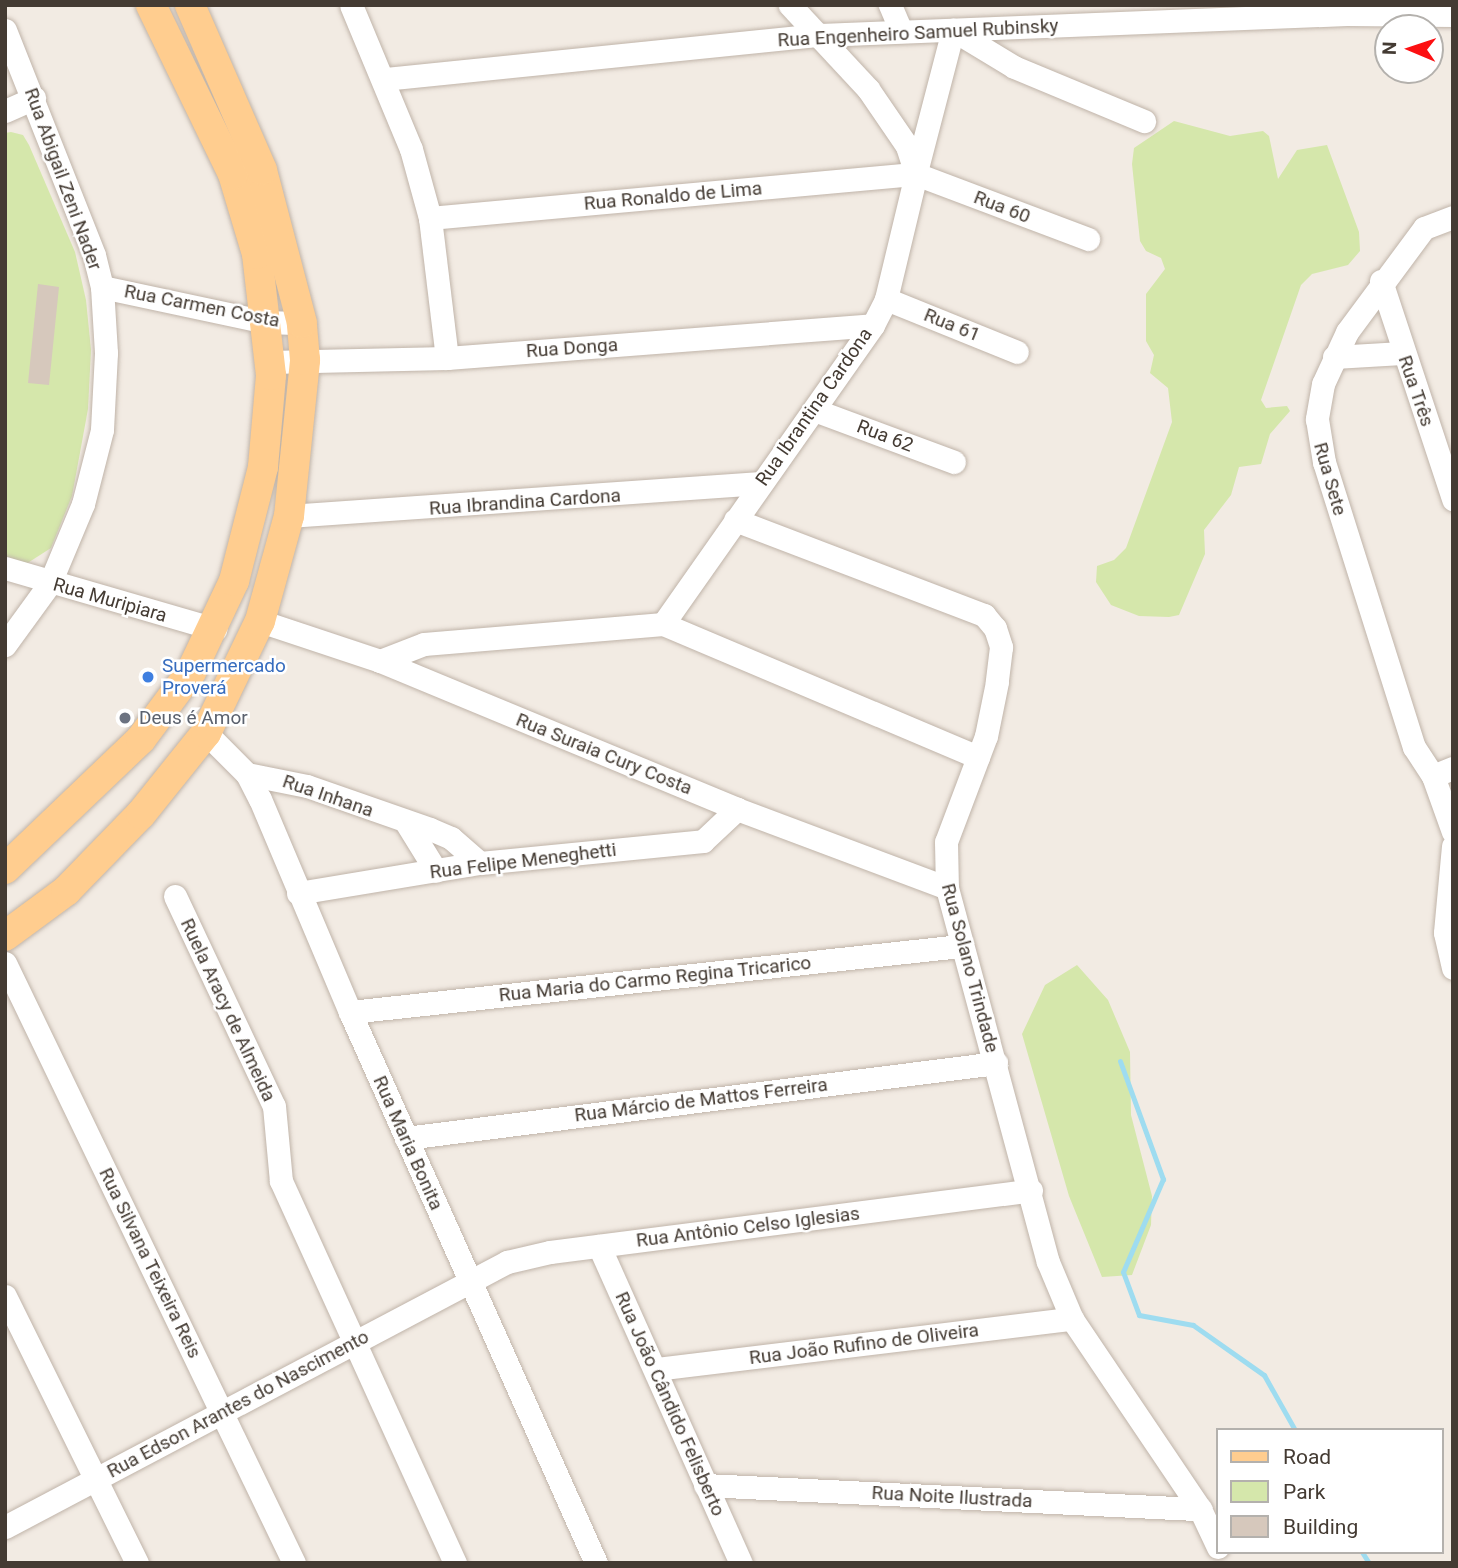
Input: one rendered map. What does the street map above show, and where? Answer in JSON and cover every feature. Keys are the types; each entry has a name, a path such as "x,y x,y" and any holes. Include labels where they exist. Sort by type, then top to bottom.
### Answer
{"main road":[{"path":"5,869 141,739 191,672 215,629 255,508 269,418 270,362 257,254 233,174 151,5"},
{"path":"5,936 66,891 141,814 206,733 260,621 289,516 305,360 302,323 262,170 190,5"},
{"path":"206,733 197,697 215,650 215,629"}],"street":[{"path":"351,5 385,79 430,218 447,358"},
{"path":"790,5 868,89 917,171"},
{"path":"890,5 901,31"},
{"name":"Rua Engenheiro Samuel Rubinsky","path":"385,79 820,35 953,30 1050,16 1346,10 1453,15"},
{"name":"Rua Abigail Zeni Nader","path":"5,30 34,98 102,287 106,353 102,430 83,504 50,583 5,646"},
{"path":"953,30 1014,67 1144,121"},
{"name":"Rua Ibrantina Cardona","path":"663,624 760,484 817,411 873,325 886,299 953,30"},
{"path":"5,111 34,98"},
{"name":"Rua Ronaldo de Lima","path":"430,218 917,171"},
{"name":"Rua 60","path":"917,171 1088,239"},
{"name":"Rua Sete","path":"1453,217 1424,228 1381,281 1334,357 1318,401 1320,448 1414,747 1443,772 1453,832"},
{"name":"Rua Três","path":"1381,281 1402,353 1453,499"},
{"name":"Rua Carmen Costa","path":"102,287 267,322 302,323"},
{"name":"Rua 61","path":"886,299 1017,352"},
{"name":"Rua Donga","path":"270,362 447,358 873,325"},
{"path":"1334,357 1402,353"},
{"name":"Rua 62","path":"817,411 954,462"},
{"name":"Rua Ibrandina Cardona","path":"289,516 760,484"},
{"name":"Rua Solano Trindade","path":"735,520 991,621 1001,647 986,736 946,842 947,888 961,946 1031,1190 1048,1262 1072,1319 1200,1509 1216,1544"},
{"name":"Rua Muripiara","path":"5,568 215,629"},
{"name":"Rua Suraia Cury Costa","path":"260,621 380,661 737,809 947,888"},
{"path":"380,661 424,644 663,624 978,757"},
{"name":"Rua Maria Bonita","path":"206,733 247,774 405,1138 596,1563"},
{"name":"Rua Inhana","path":"247,774 307,786 451,838 480,863"},
{"name":"Rua Felipe Meneghetti","path":"298,894 480,863 703,841 737,809"},
{"path":"407,824 436,871"},
{"path":"1453,846 1445,933 1453,968"},
{"name":"Ruela Aracy de Almeida","path":"175,896 274,1106 277,1167 356,1341"},
{"name":"Rua Maria do Carmo Regina Tricarico","path":"350,1012 961,946"},
{"name":"Rua Silvana Teixeira Reis","path":"5,963 295,1563"},
{"name":"Rua Márcio de Mattos Ferreira","path":"405,1138 996,1063"},
{"name":"Rua Antônio Celso Iglesias","path":"469,1279 507,1262 599,1246 1031,1190"},
{"name":"Rua João Cândido Felisberto","path":"599,1246 741,1563"},
{"name":"Rua Edson Arantes do Nascimento","path":"5,1527 469,1279"},
{"path":"5,1296 137,1563"},
{"name":"Rua João Rufino de Oliveira","path":"656,1369 1072,1319"},
{"path":"356,1341 455,1563"},
{"name":"Rua Noite Ilustrada","path":"705,1485 1200,1509"}],"green space":[{"path":"1174,121 1230,136 1263,131 1269,136 1278,179 1297,150 1327,145 1359,232 1360,251 1348,265 1312,274 1301,285 1261,400 1266,408 1287,406 1290,411 1270,434 1261,464 1239,467 1231,495 1204,530 1205,554 1179,615 1139,616 1111,605 1096,582 1097,566 1114,560 1126,548 1172,422 1168,388 1150,373 1154,355 1146,341 1146,294 1165,269 1161,258 1146,251 1140,241 1132,164 1134,148"},
{"path":"5,133 23,135 29,145 75,252 86,300 91,350 88,409 72,496 51,548 26,564 5,559"},
{"path":"1077,965 1108,1000 1130,1052 1131,1115 1152,1196 1151,1225 1132,1275 1102,1277 1069,1196 1022,1034 1045,985"}],"building":[{"path":"38,284 59,287 49,385 28,383"}],"waterway":[{"path":"1120,1061 1163,1179 1123,1272 1139,1315 1193,1325 1264,1375 1294,1428"},
{"path":"1363,1554 1369,1563"}],"place":[{"name":"Supermercado Proverá","path":"148,677"},
{"name":"Deus é Amor","path":"125,718"}]}
